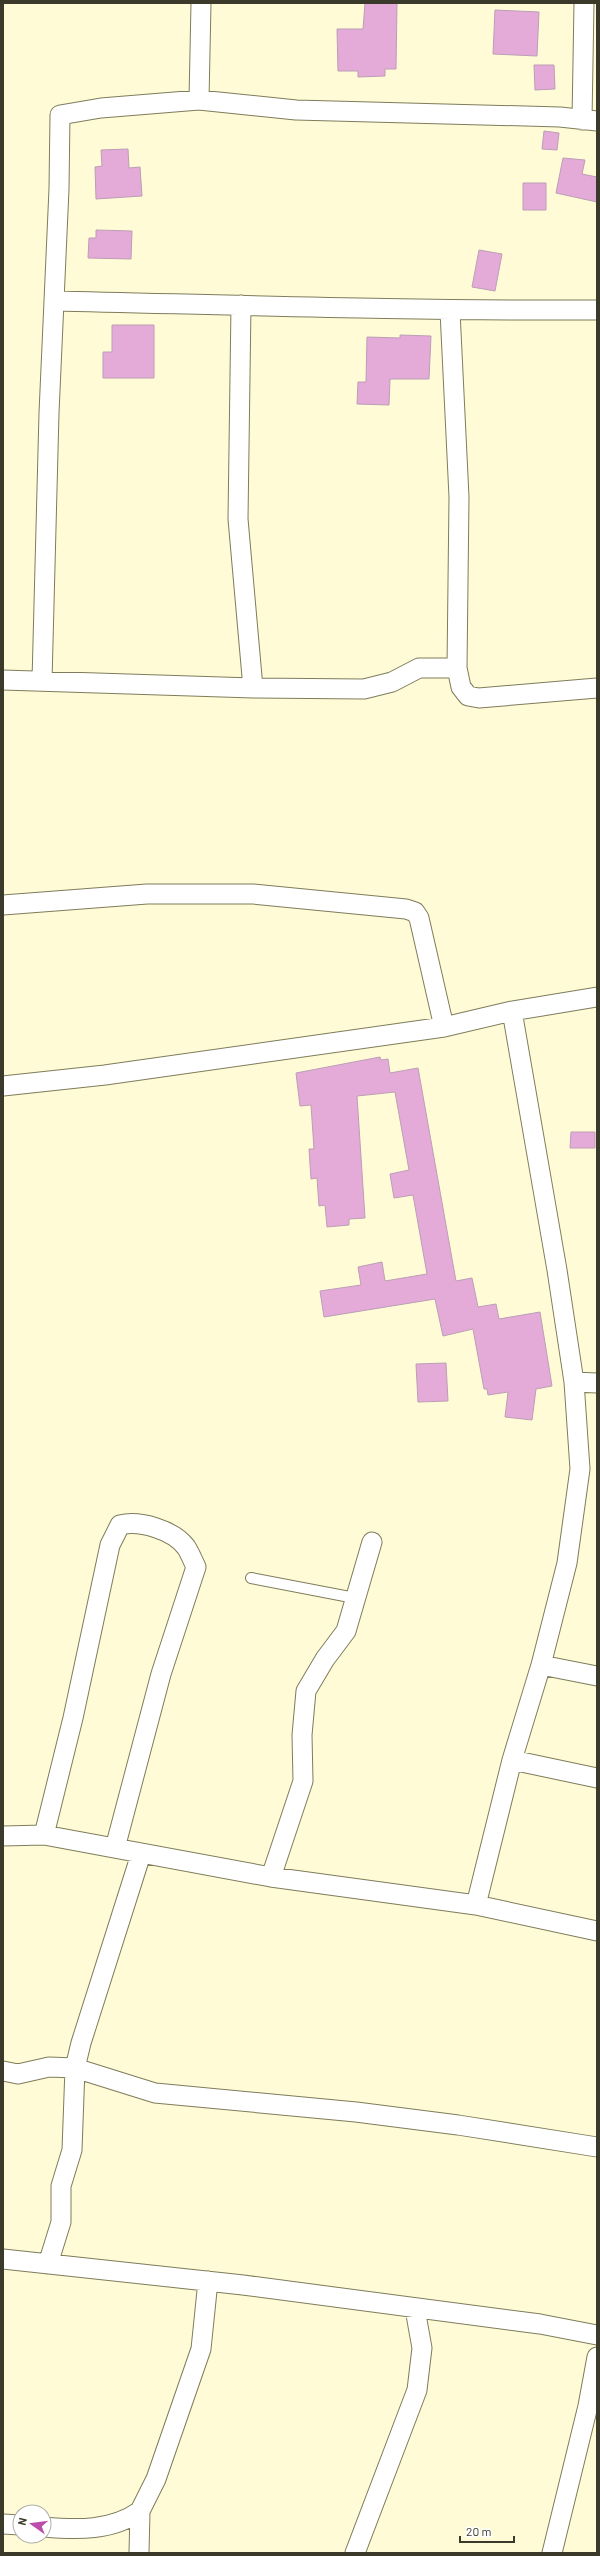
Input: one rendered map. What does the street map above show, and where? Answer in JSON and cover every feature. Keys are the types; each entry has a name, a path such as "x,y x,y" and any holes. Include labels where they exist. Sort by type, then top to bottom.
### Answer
{"street":[{"path":"199,100 201,3"},
{"path":"42,681 54,301 60,189 60,115 101,108 199,100 296,110 589,120 584,3"},
{"path":"54,301 450,311 597,310"},
{"path":"241,305 238,519 254,688"},
{"path":"450,311 459,497 457,668 461,687 468,696 478,698 597,688"},
{"path":"3,680 254,688 364,689 392,682 419,668 457,668"},
{"path":"3,905 147,894 253,894 406,909 415,912 419,918 444,1027"},
{"path":"3,1086 105,1075 444,1027 512,1011 597,997"},
{"path":"476,1905 512,1760 541,1665 567,1563 580,1469 574,1382 556,1262 512,1011"},
{"path":"574,1382 597,1383"},
{"path":"44,1835 74,1718 110,1545 120,1525 132,1522 158,1528 185,1546 196,1567 161,1674 115,1848"},
{"path":"271,1877 303,1782 302,1735 306,1691 325,1659 346,1631 372,1542"},
{"path":"541,1665 597,1676"},
{"path":"512,1760 597,1778"},
{"path":"3,1836 44,1835 271,1877 476,1905 597,1931"},
{"path":"48,2264 60,2222 61,2186 72,2150 75,2068 81,2043 141,1854"},
{"path":"3,2072 18,2074 49,2067 75,2068 155,2093 356,2112 458,2125 597,2148"},
{"path":"3,2259 208,2281 540,2324 597,2336"},
{"path":"139,2553 140,2511 156,2479 201,2349 208,2281"},
{"path":"355,2553 417,2390 422,2348 415,2309"},
{"path":"552,2553 588,2406 597,2357"},
{"path":"52,2528 78,2530 117,2524 128,2520 140,2511"}],"lane":[{"path":"251,1578 355,1598"}],"building":[{"path":"365,3 397,3 396,69 385,69 385,76 358,77 358,71 338,71 337,29 363,29"},
{"path":"495,10 539,12 537,56 493,54"},
{"path":"534,65 554,65 555,89 535,90"},
{"path":"544,131 559,133 557,150 542,149"},
{"path":"128,149 129,168 140,167 142,196 96,199 95,167 102,166 101,150"},
{"path":"563,158 585,160 582,174 597,177 597,202 556,193"},
{"path":"523,183 546,183 546,210 523,210"},
{"path":"96,230 132,231 131,259 88,258 89,238 96,238"},
{"path":"479,250 502,254 495,291 472,287"},
{"path":"112,325 154,325 154,378 103,378 103,352 112,352"},
{"path":"400,335 431,336 429,379 390,379 389,405 357,404 358,382 366,382 367,337 400,338"},
{"path":"380,1057 381,1060 388,1059 390,1073 418,1068 456,1281 472,1278 478,1307 496,1304 499,1319 540,1312 552,1386 536,1389 532,1420 505,1417 508,1392 488,1395 487,1389 484,1389 473,1329 443,1336 435,1299 324,1317 320,1291 361,1285 358,1267 382,1262 385,1281 427,1274 413,1195 394,1198 390,1174 409,1170 395,1092 357,1096 365,1218 349,1219 349,1225 327,1227 325,1205 319,1206 317,1178 311,1179 309,1149 314,1149 311,1105 300,1106 296,1073"},
{"path":"571,1132 595,1132 595,1148 570,1148"},
{"path":"446,1363 448,1401 418,1402 416,1364"}]}
